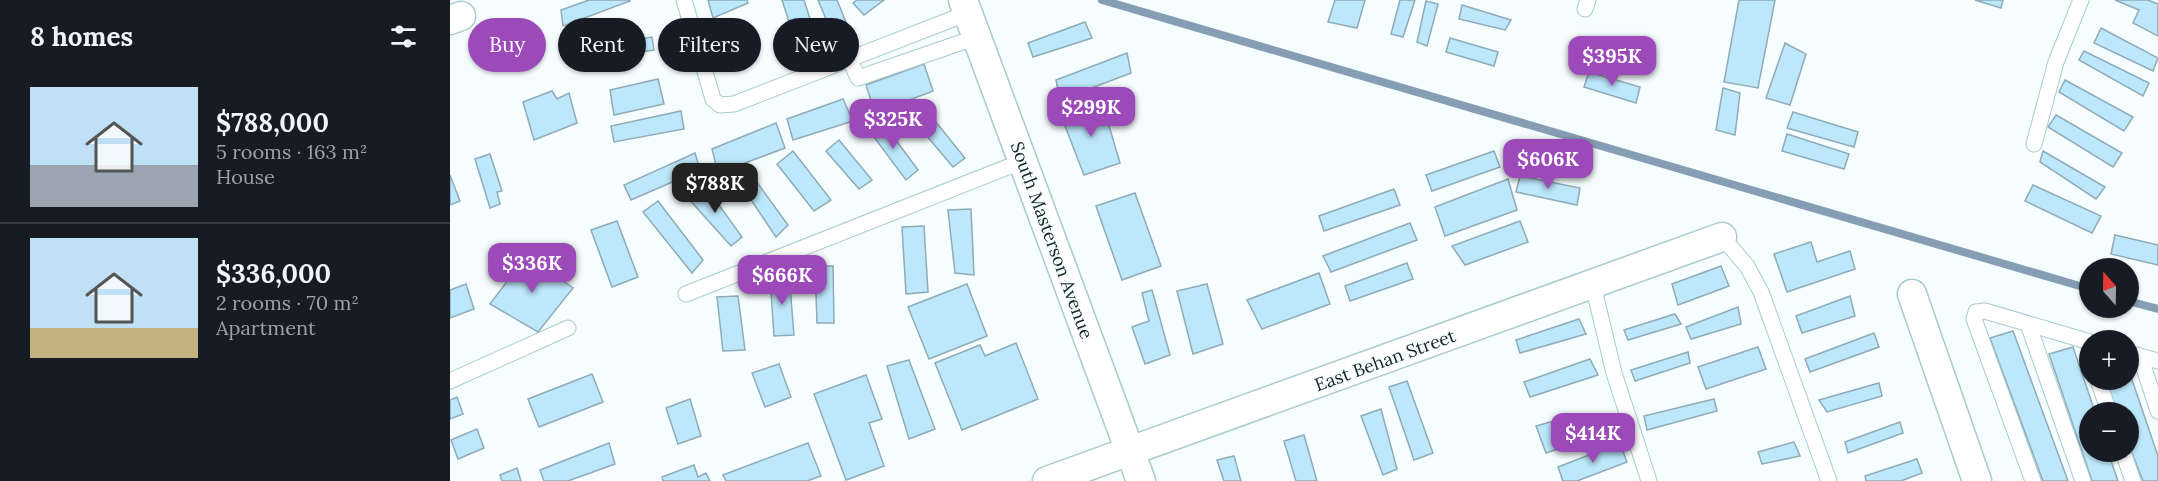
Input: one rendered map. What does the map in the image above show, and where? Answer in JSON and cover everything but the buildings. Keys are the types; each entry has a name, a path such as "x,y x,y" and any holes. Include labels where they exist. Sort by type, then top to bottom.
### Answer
{"street":[{"name":"South Masterson Avenue","path":"969,17 1141,481"},
{"name":"East Behan Street","path":"1047,481 1722,237"},
{"path":"1912,294 1977,481"}],"lane":[{"path":"684,0 713,99 720,105 734,104 814,72"},
{"path":"2034,144 2056,62 2081,0"},
{"path":"855,72 858,78 969,17"},
{"path":"859,55 969,17"},
{"path":"686,294 1023,161"},
{"path":"1722,237 1747,266 1761,292 1829,481"},
{"path":"1593,285 1614,373 1648,481"},
{"path":"2032,481 1974,319 1976,312 1985,311 2079,343"},
{"path":"2028,324 2083,481"},
{"path":"450,381 568,328"},
{"path":"2139,356 2158,362"},
{"path":"2139,367 2158,411"},
{"path":"2126,462 2133,481"}],"waterway":[{"path":"1102,0 2079,286"},
{"path":"2139,304 2158,309"}]}
